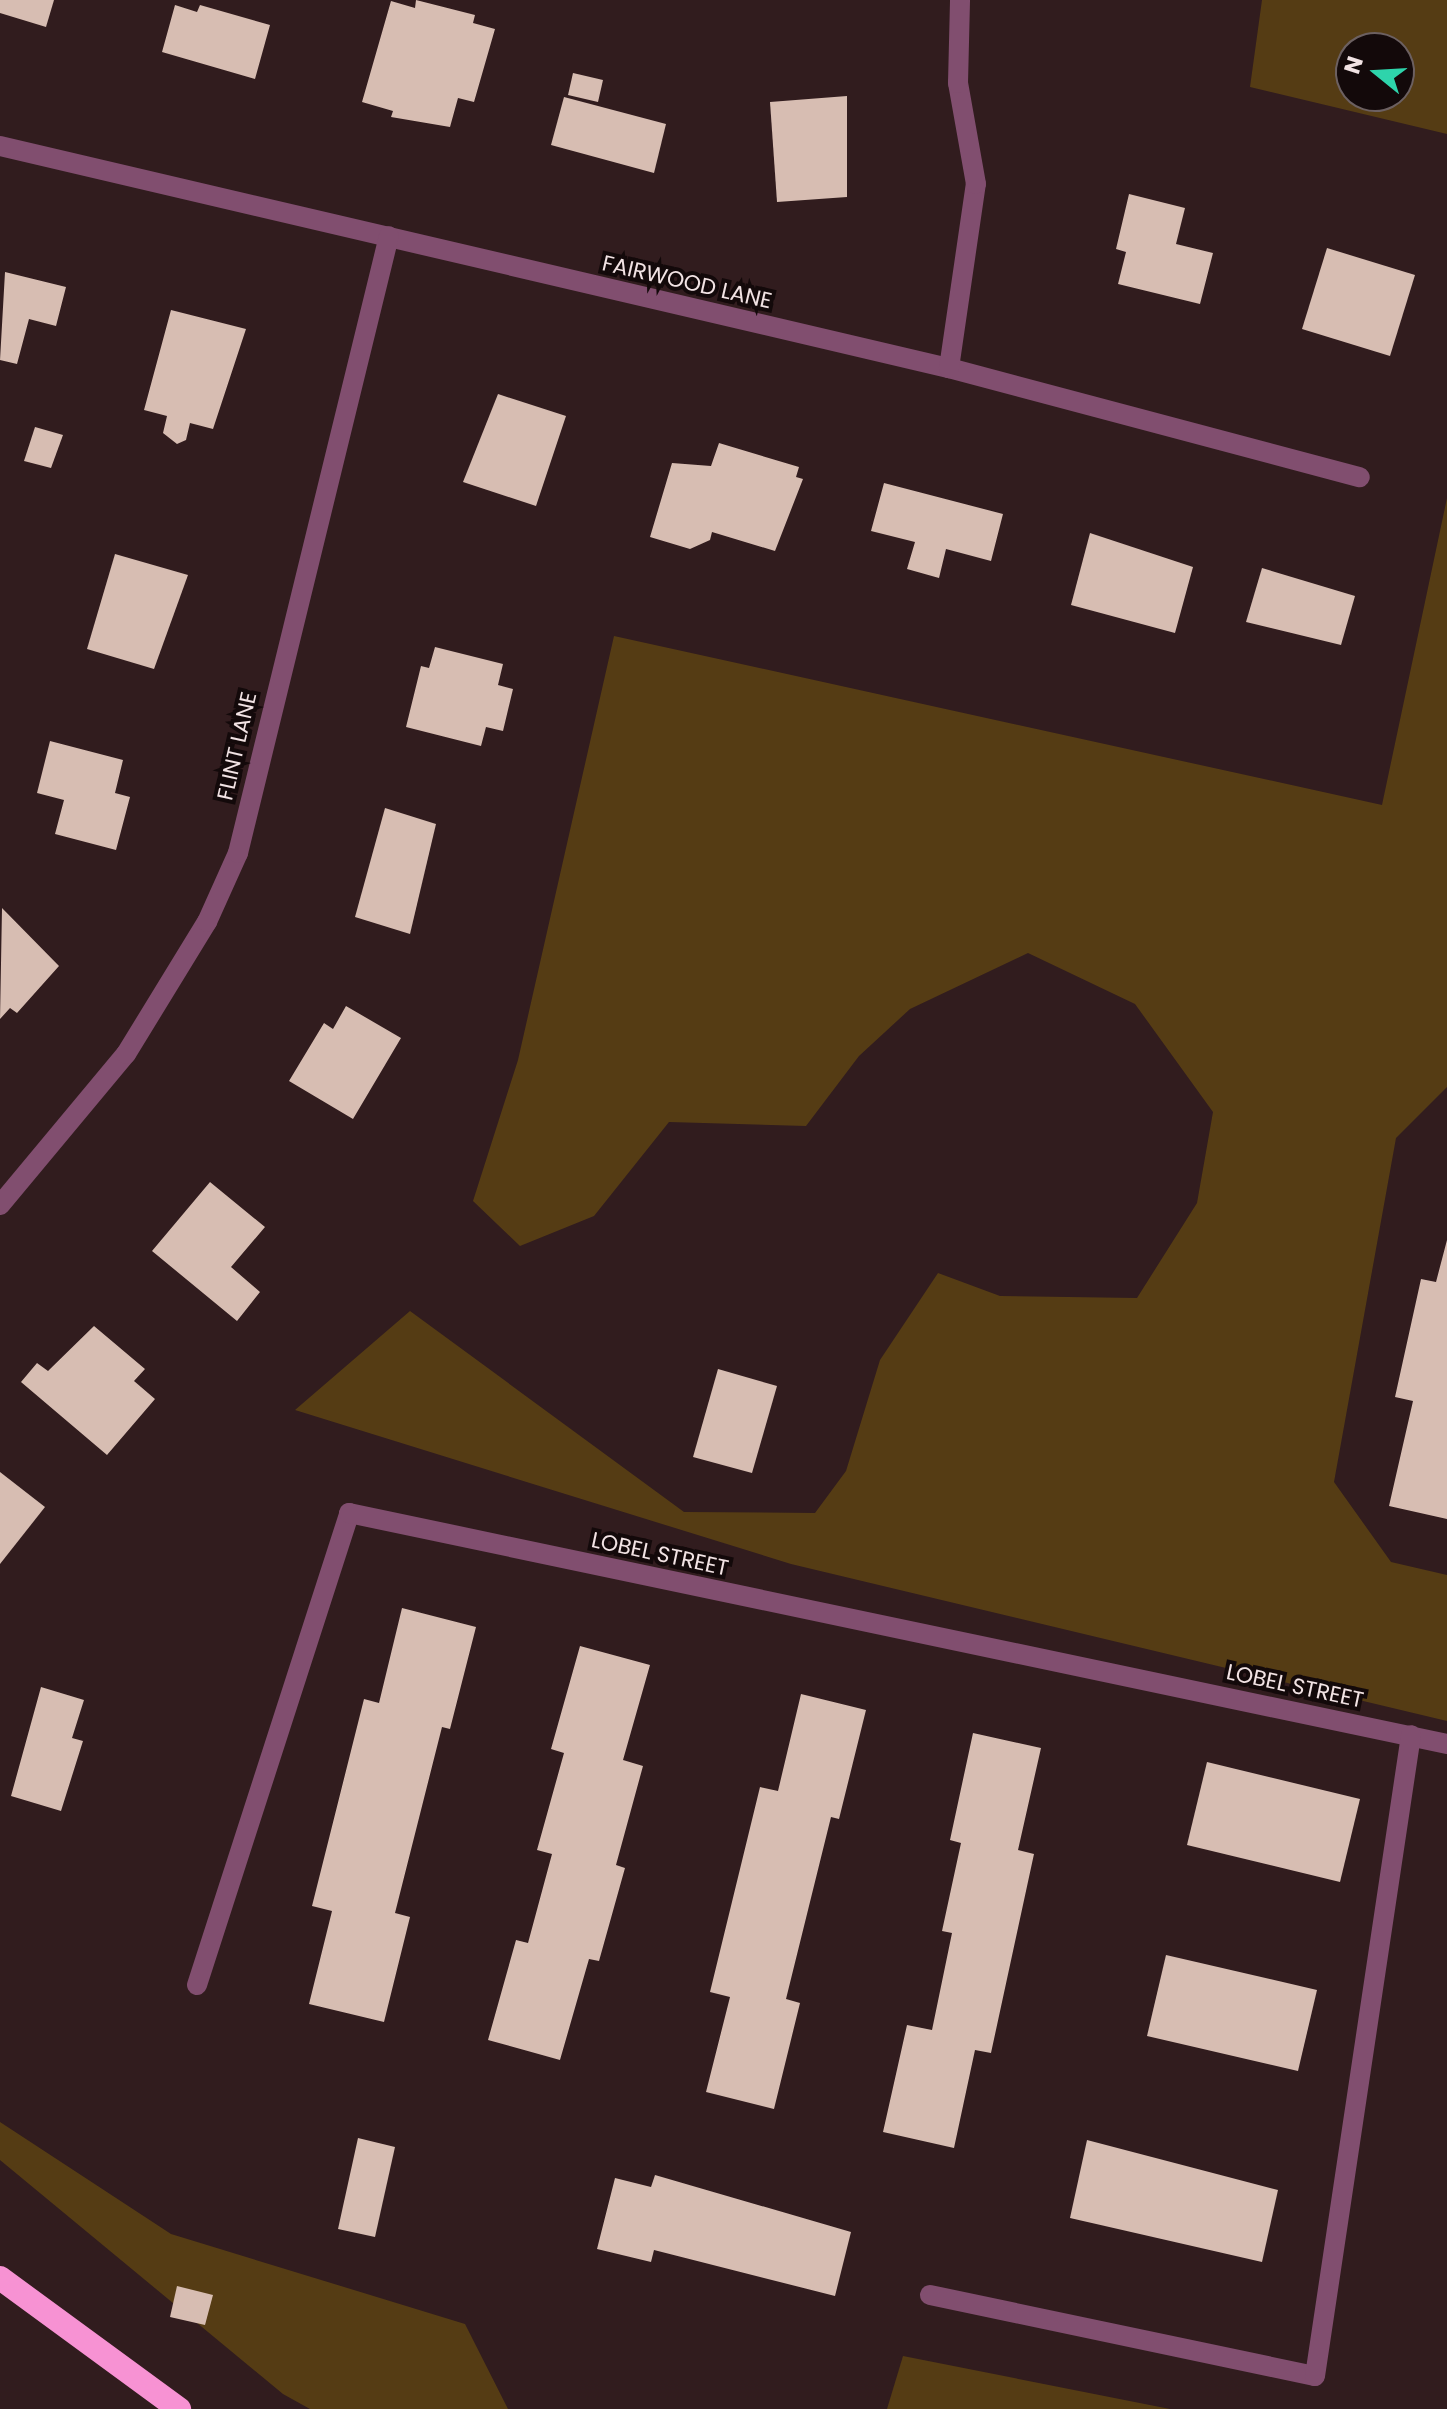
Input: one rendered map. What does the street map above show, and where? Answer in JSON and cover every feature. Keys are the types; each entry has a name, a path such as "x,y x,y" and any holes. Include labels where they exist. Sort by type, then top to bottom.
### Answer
{"highway":[{"path":"0,2278 179,2409"}],"street":[{"path":"949,368 976,184 958,83 960,0"},
{"name":"FAIRWOOD LANE","path":"0,146 949,368 1360,477"},
{"name":"FLINT LANE","path":"0,1205 126,1054 207,922 238,853 389,236"},
{"name":"LOBEL STREET","path":"197,1985 349,1513 1447,1744"},
{"path":"930,2295 1315,2376 1411,1735"}],"shaded area":[{"path":"1262,0 1447,0 1447,134 1355,112 1415,112 1415,32 1335,32 1335,107 1250,87"},
{"path":"1447,498 1447,1087 1396,1138 1334,1482 1391,1562 1447,1575 1447,1721 791,1564 295,1410 410,1311 684,1512 815,1513 846,1471 880,1360 938,1273 1000,1296 1137,1298 1197,1203 1213,1112 1135,1004 1028,953 910,1009 859,1056 806,1126 669,1122 594,1216 520,1246 473,1201 518,1060 614,636 1382,805"},
{"path":"0,2122 171,2234 465,2324 508,2409 310,2409 283,2394 0,2160"},
{"path":"903,2356 1170,2409 887,2409"}],"building":[{"path":"0,0 54,0 46,27 0,13"},
{"path":"416,0 475,15 473,23 495,29 474,102 458,98 450,127 391,117 393,111 362,102 391,1 415,8"},
{"path":"175,5 197,12 200,5 270,25 255,79 162,52"},
{"path":"573,73 603,80 598,102 568,95"},
{"path":"847,96 847,197 777,202 770,102"},
{"path":"564,97 666,124 654,173 551,145"},
{"path":"1129,194 1185,208 1176,244 1213,253 1200,304 1118,284 1126,252 1116,249"},
{"path":"1327,248 1415,275 1390,356 1302,329"},
{"path":"5,272 66,287 56,326 29,319 17,364 0,360"},
{"path":"171,310 246,329 213,429 190,423 186,440 177,444 163,433 167,416 144,410"},
{"path":"498,394 566,416 536,506 463,482"},
{"path":"35,427 63,435 51,468 24,461"},
{"path":"719,443 799,467 796,477 803,479 775,551 712,532 710,540 690,549 650,537 672,463 711,466"},
{"path":"884,483 1003,514 991,561 946,549 939,578 907,569 915,542 871,531"},
{"path":"1090,533 1193,567 1175,633 1071,605"},
{"path":"115,554 188,575 154,669 87,649"},
{"path":"1262,568 1355,596 1341,645 1246,622"},
{"path":"435,647 503,664 498,685 513,689 503,731 486,727 481,746 406,727 421,666 429,668"},
{"path":"50,741 123,760 115,793 130,797 116,850 55,834 64,800 37,793"},
{"path":"385,808 436,824 410,934 355,917"},
{"path":"2,908 59,966 17,1013 10,1008 0,1019"},
{"path":"346,1006 401,1038 353,1119 289,1081 324,1023 333,1029"},
{"path":"210,1182 265,1227 231,1267 260,1292 237,1321 152,1251"},
{"path":"1447,1240 1447,1519 1389,1506 1413,1401 1395,1397 1421,1279 1436,1282"},
{"path":"94,1326 145,1369 134,1381 155,1399 107,1455 21,1382 37,1363 48,1371"},
{"path":"718,1369 777,1386 752,1473 693,1457"},
{"path":"0,1472 45,1507 0,1564"},
{"path":"402,1608 476,1627 450,1729 442,1727 395,1913 410,1917 384,2022 309,2004 332,1911 312,1906 364,1699 379,1703"},
{"path":"580,1646 650,1665 623,1760 643,1766 616,1865 625,1868 599,1961 589,1959 560,2060 488,2040 516,1940 528,1943 552,1854 537,1850 564,1753 551,1749"},
{"path":"41,1687 84,1700 72,1738 83,1741 61,1811 11,1796"},
{"path":"801,1694 866,1710 839,1819 831,1817 786,1999 800,2003 774,2109 706,2092 730,1997 710,1992 760,1787 778,1791"},
{"path":"973,1733 1041,1748 1018,1850 1034,1854 991,2053 975,2050 954,2148 883,2132 907,2025 932,2030 952,1933 942,1931 961,1843 950,1840"},
{"path":"1207,1762 1360,1799 1340,1882 1187,1845"},
{"path":"1166,1955 1317,1990 1298,2071 1147,2036"},
{"path":"358,2138 395,2147 375,2237 338,2229"},
{"path":"1087,2140 1278,2190 1262,2262 1070,2218"},
{"path":"655,2175 851,2232 835,2296 654,2250 651,2262 597,2249 615,2178 651,2187"},
{"path":"177,2286 213,2295 205,2325 170,2317"}]}
